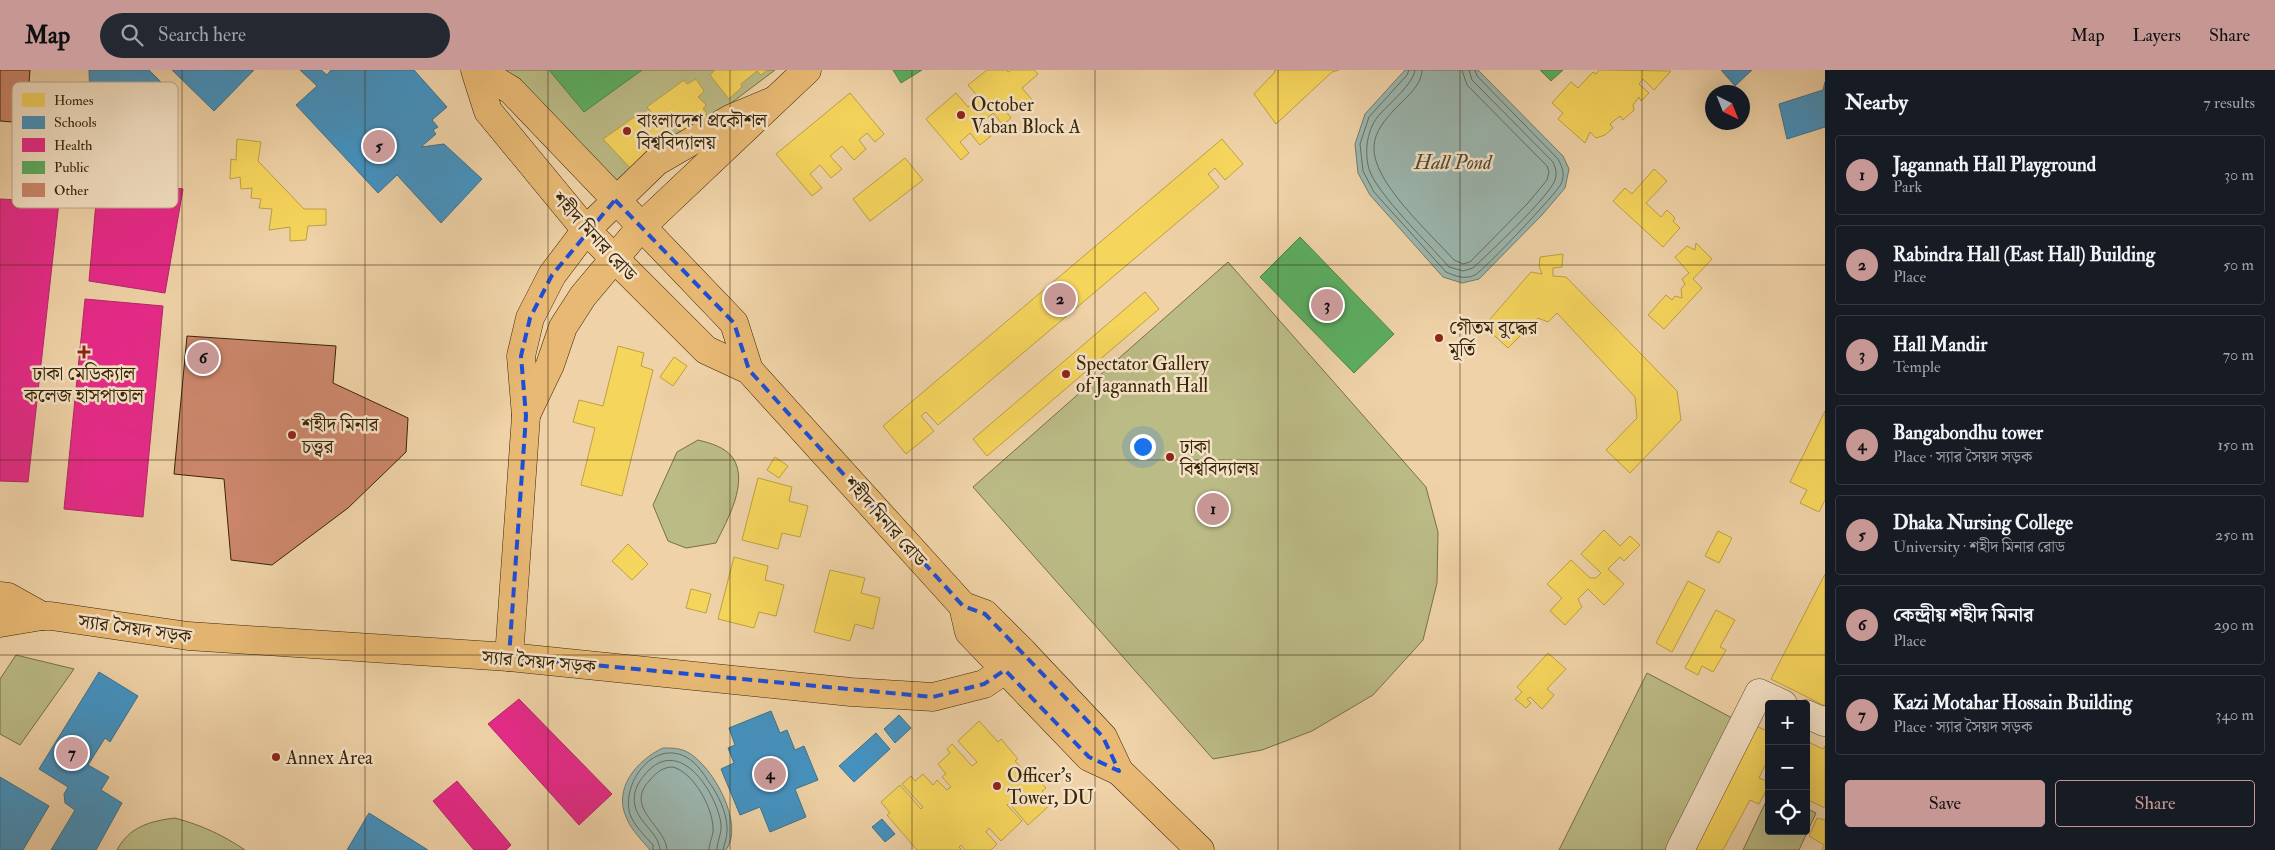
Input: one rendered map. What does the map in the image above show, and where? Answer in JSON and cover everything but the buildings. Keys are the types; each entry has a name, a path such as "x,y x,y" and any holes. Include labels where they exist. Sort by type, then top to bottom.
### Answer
{"main road":[{"name":"শহীদ মিনার রোড","path":"476,70 511,90 734,323 749,370"},
{"name":"শহীদ মিনার রোড","path":"476,70 488,111 586,230 706,350 749,370 963,606 970,632 1014,660 1103,736 1119,771 1200,850"},
{"path":"526,416 550,365 563,327 582,296 641,227 807,70"},
{"path":"509,657 526,416 521,356 530,318 552,275 586,230 656,162 730,119 773,101"},
{"name":"স্যার সৈয়দ সড়ক","path":"2,610 188,636 509,657 851,692 933,697 984,684 1014,660"}],"street":[{"path":"1680,850 1759,693 1774,700"},
{"path":"1810,716 1824,722 1825,720"}],"highlighted area":[{"path":"615,200 734,323 749,370 963,606 985,614 1103,737 1119,771 1089,757 1005,670 984,684 933,697 509,657 526,416 521,356 530,318 552,275"}],"green space":[{"name":"বাংলাদেশ প্রকৌশল বিশ্ববিদ্যালয়","path":"505,70 775,70 613,192"},
{"path":"1228,262 1426,487 1438,532 1437,583 1423,640 1373,695 1312,731 1262,750 1213,759 973,487"},
{"path":"698,440 722,448 730,454 737,468 738,490 716,543 686,548 668,541 653,505 677,452"},
{"path":"16,655 74,669 20,745 0,734 0,679"},
{"path":"1647,673 1736,720 1669,850 1559,850"},
{"path":"1765,803 1765,835 1806,835 1799,850 1743,850"},
{"path":"1810,810 1816,813 1810,826"},
{"path":"175,818 212,831 245,850 117,850 128,836 141,826"}],"water":[{"name":"Hall Pond","path":"1405,70 1478,70 1563,156 1569,169 1565,188 1542,215 1479,279 1462,283 1443,277 1370,195 1358,173 1355,144 1365,114"},
{"path":"663,748 686,751 708,770 724,797 729,812 732,826 731,839 726,850 650,850 632,828 623,808 625,787 636,768 653,753"}],"place":[{"name":"October Vaban Block A","path":"961,115"},
{"name":"বাংলাদেশ প্রকৌশল বিশ্ববিদ্যালয়","path":"627,131"},
{"name":"Dhaka Nursing College","path":"379,146"},
{"name":"Rabindra Hall (East Hall) Building","path":"1060,299"},
{"name":"Hall Mandir","path":"1327,305"},
{"name":"গৌতম বুদ্ধের মূর্তি","path":"1439,338"},
{"name":"ঢাকা মেডিক্যাল কলেজ হাসপাতাল","path":"84,352"},
{"name":"কেন্দ্রীয় শহীদ মিনার","path":"203,358"},
{"name":"Spectator Gallery of Jagannath Hall","path":"1066,374"},
{"name":"শহীদ মিনার চত্ত্বর","path":"292,435"},
{"name":"ঢাকা বিশ্ববিদ্যালয়","path":"1170,457"},
{"name":"Jagannath Hall Playground","path":"1213,509"},
{"name":"Kazi Motahar Hossain Building","path":"72,753"},
{"name":"Annex Area","path":"276,757"},
{"name":"Bangabondhu tower","path":"770,774"},
{"name":"Officer's Tower, DU","path":"997,786"}]}
